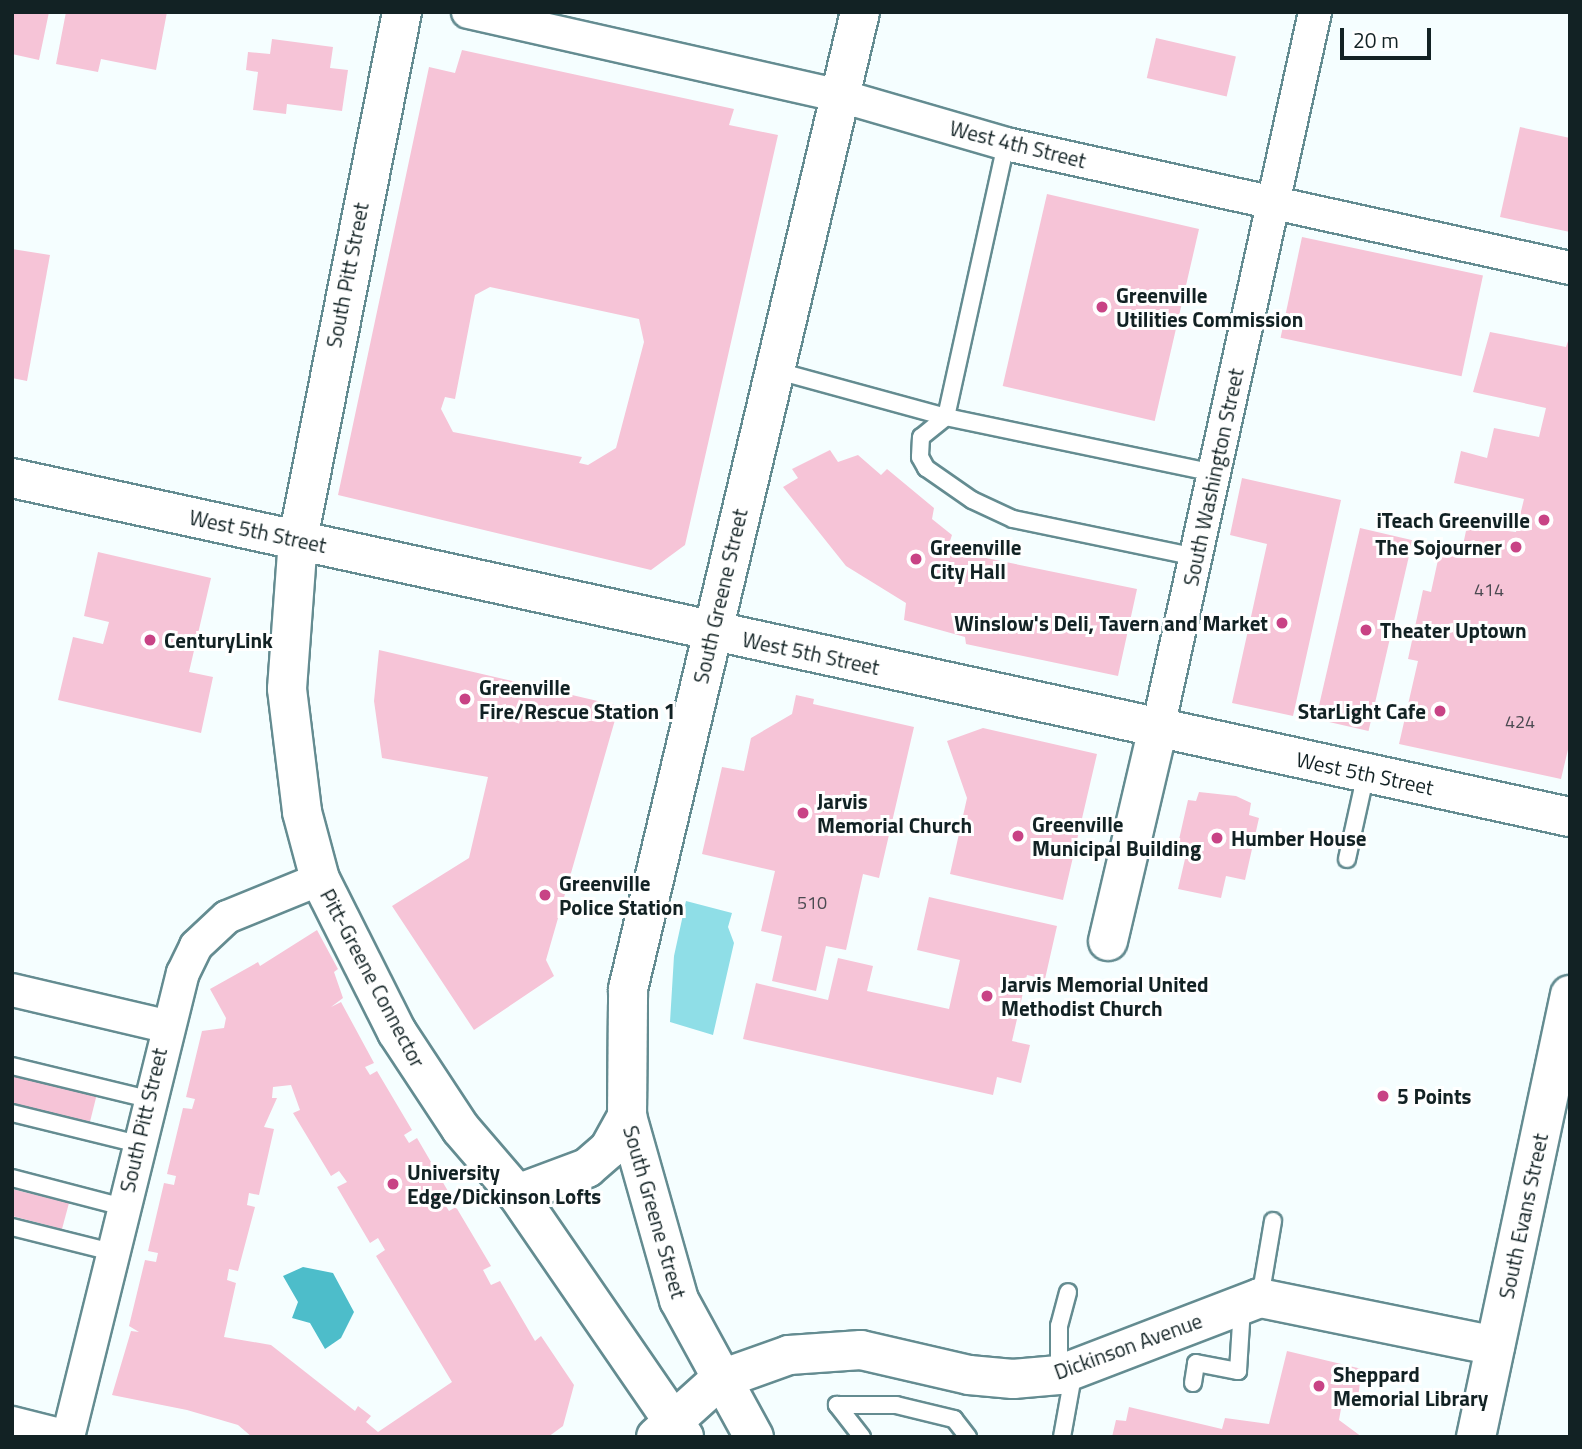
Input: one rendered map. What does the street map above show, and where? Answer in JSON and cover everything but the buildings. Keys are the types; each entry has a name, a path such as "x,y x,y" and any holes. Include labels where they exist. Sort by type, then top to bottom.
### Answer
{"main road":[{"name":"South Pitt Street","path":"298,539 402,12"},
{"name":"South Greene Street","path":"754,1437 719,1380 679,1300 627,1116 628,989 860,12"},
{"name":"West 5th Street","path":"12,478 1570,817"},
{"name":"Pitt-Greene Connector","path":"298,539 287,689 302,812 320,879 397,1032 461,1129 517,1194 671,1433"},
{"name":"South Washington Street","path":"1108,941 1158,728"},
{"name":"South Evans Street","path":"1476,1437 1570,995"},
{"path":"517,1194 587,1168 609,1149 627,1116"},
{"path":"1251,1301 1495,1346"},
{"name":"Dickinson Avenue","path":"671,1433 719,1380 789,1355 860,1350 1013,1379 1067,1372 1251,1301"}],"street":[{"name":"West 4th Street","path":"468,12 841,96 1006,144 1570,268"},
{"name":"South Washington Street","path":"1158,728 1315,12"},
{"name":"South Pitt Street","path":"68,1437 165,1026 183,973 213,928 249,906 320,879"},
{"path":"12,990 165,1026"},
{"path":"12,1423 68,1437"}],"lane":[{"path":"1006,144 946,416 921,437 920,457 926,468 972,500 1013,519 1196,557"},
{"path":"774,370 946,416 1214,473"},
{"path":"1347,859 1366,773"},
{"path":"12,1066 148,1099"},
{"path":"12,1113 138,1144"},
{"path":"12,1178 123,1207"},
{"path":"1193,1383 1196,1363 1238,1371 1251,1301 1273,1221"},
{"path":"12,1227 112,1252"},
{"path":"1062,1437 1067,1372 1059,1326 1068,1292"},
{"path":"863,1437 836,1405 897,1405 954,1419 968,1437"}],"shaded area":[{"path":"686,901 732,913 728,927 734,943 713,1035 670,1022 674,956"},
{"path":"303,1267 333,1273 354,1312 341,1338 325,1349 310,1323 292,1318 298,1302 283,1276"}],"place":[{"name":"Greenville Utilities Commission","path":"1102,307"},
{"name":"iTeach Greenville","path":"1544,520"},
{"name":"The Sojourner","path":"1516,547"},
{"name":"Greenville City Hall","path":"916,559"},
{"name":"Winslow's Deli, Tavern and Market","path":"1282,623"},
{"name":"Theater Uptown","path":"1366,630"},
{"name":"CenturyLink","path":"150,640"},
{"name":"Greenville Fire/Rescue Station 1","path":"465,699"},
{"name":"StarLight Cafe","path":"1440,711"},
{"name":"Jarvis Memorial Church","path":"803,813"},
{"name":"Greenville Municipal Building","path":"1018,836"},
{"name":"Humber House","path":"1217,838"},
{"name":"Greenville Police Station","path":"545,895"},
{"name":"Jarvis Memorial United Methodist Church","path":"987,996"},
{"name":"5 Points","path":"1383,1096"},
{"name":"University Edge/Dickinson Lofts","path":"393,1184"},
{"name":"Sheppard Memorial Library","path":"1319,1386"}]}
